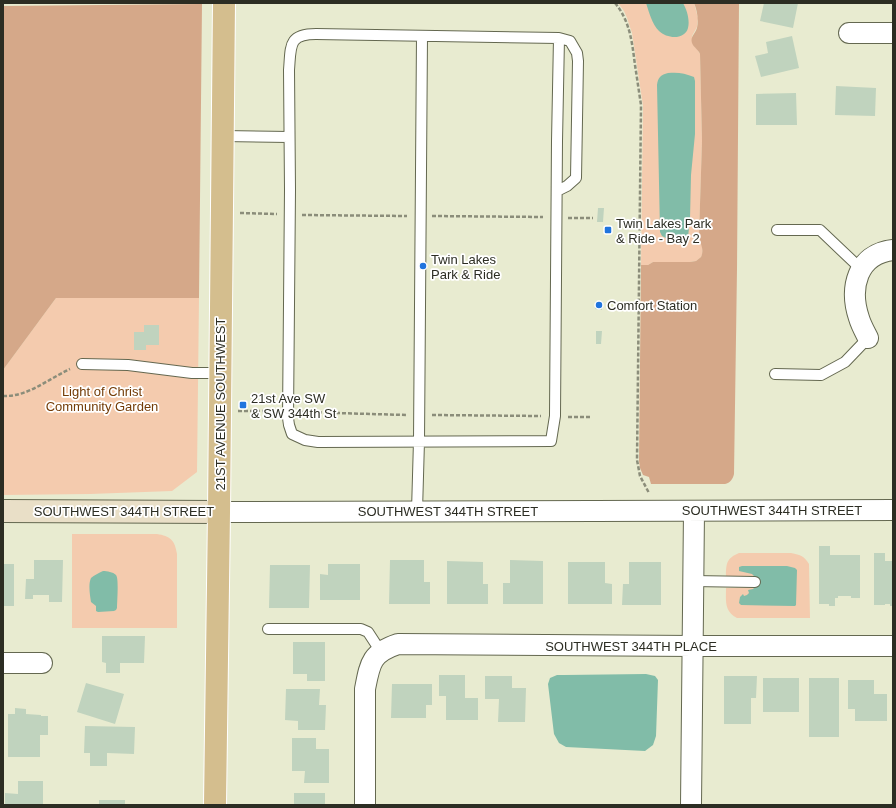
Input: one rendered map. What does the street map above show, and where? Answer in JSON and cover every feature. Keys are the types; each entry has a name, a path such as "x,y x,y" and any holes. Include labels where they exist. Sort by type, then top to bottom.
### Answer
{"main road":[{"name":"21ST AVENUE SOUTHWEST","path":"215,805 220,512 224,3"}],"street":[{"path":"849,33 893,33"},
{"path":"868,338 859,319 855,300 856,281 861,269 869,259 884,251 893,250"},
{"name":"SOUTHWEST 344TH STREET","path":"3,511 220,512 893,510"},
{"path":"691,805 694,511"},
{"name":"SOUTHWEST 344TH PLACE","path":"377,655 389,647 398,644 893,646"},
{"path":"365,805 365,689 368,671 377,655"},
{"path":"3,663 42,663"}],"lane":[{"path":"557,191 567,186 576,178 578,61 577,53 570,41 559,38 310,34 298,37 292,45 289,70 288,422 291,432 299,438 318,442 551,441 555,416 557,191 559,38"},
{"path":"417,511 419,441 422,36"},
{"path":"223,136 289,137"},
{"path":"777,230 820,230 861,269"},
{"path":"776,374 820,375 845,362 868,338"},
{"path":"82,364 128,365 192,372 220,373"},
{"path":"693,581 755,582"},
{"path":"268,629 360,629 368,632 377,655"}],"path":[{"path":"615,3 623,14 628,27 632,42 640,96 637,460 640,476 658,511"},
{"path":"222,212 593,218"},
{"path":"3,396 14,396 27,392 63,372 82,364"},
{"path":"220,411 591,417"}],"green space":[{"path":"618,3 694,3 698,18 697,27 692,36 694,46 700,54 702,141 699,235 703,251 701,257 696,261 653,262 648,265 641,265 643,106 632,33 624,11"},
{"name":"Light of Christ Community Garden","path":"56,298 199,298 197,472 172,491 3,495 3,370"},
{"path":"72,534 157,534 169,538 175,545 177,554 177,628 72,628"},
{"path":"739,553 791,553 800,555 804,558 809,564 810,618 737,618 733,615 728,609 726,588 755,587 755,577 726,576 728,562 732,557"}],"shaded area":[{"path":"694,3 739,3 734,474 733,478 725,484 651,484 649,477 643,475 639,461 641,265 648,265 653,262 696,261 702,254 699,238 702,141 700,54 693,45 692,41 692,37 697,28 698,22"},
{"path":"202,4 199,298 56,298 3,370 3,6"}],"water":[{"path":"646,3 683,3 687,12 689,25 686,32 683,35 675,37 662,34 654,25"},
{"path":"668,73 678,73 694,77 695,81 695,134 691,175 690,219 688,237 682,244 678,244 662,236 660,232 657,85 660,77"},
{"path":"787,566 795,568 797,570 796,605 741,605 739,603 740,597 743,594 744,596 747,595 749,593 748,590 755,587 755,577 752,574 739,571 739,567"},
{"path":"103,571 113,573 117,577 117,608 114,611 98,612 96,611 96,606 91,602 89,587 91,578"},
{"path":"646,674 655,676 658,680 656,736 653,745 645,751 566,747 559,743 554,734 548,684 550,678 557,675"}],"building":[{"path":"764,3 798,3 793,28 760,21"},
{"path":"792,36 799,68 761,77 755,56 768,53 766,42"},
{"path":"836,86 876,88 875,116 835,115"},
{"path":"796,93 797,125 756,125 756,94"},
{"path":"598,208 604,208 603,222 597,222"},
{"name":"Comfort Station","path":"596,301 602,302 602,310 595,309"},
{"path":"144,325 159,325 159,345 146,345 146,350 134,350 134,332 144,332"},
{"path":"596,331 602,331 601,344 596,344"},
{"path":"819,546 830,546 830,555 860,555 860,598 838,596 838,598 835,598 835,606 829,606 829,604 819,604"},
{"path":"874,553 885,553 885,561 893,561 893,606 890,606 890,604 874,605"},
{"path":"34,560 63,560 62,602 49,602 49,595 33,595 33,599 25,599 26,579 34,579"},
{"path":"390,560 424,560 424,582 430,582 430,604 389,604"},
{"path":"510,560 543,561 543,604 503,604 503,583 510,583"},
{"path":"447,561 483,562 483,584 488,584 488,604 447,604"},
{"path":"568,562 605,562 605,583 612,584 612,604 568,604"},
{"path":"629,562 661,562 661,605 622,605 623,584 629,584"},
{"path":"3,564 14,564 14,606 3,606"},
{"path":"328,564 360,564 360,600 320,600 320,574 328,575"},
{"path":"270,565 310,565 309,608 269,608"},
{"path":"102,636 145,636 144,663 120,663 120,673 106,673 106,663 102,662"},
{"path":"293,642 325,642 325,681 307,681 307,674 293,674"},
{"path":"439,675 465,675 465,698 478,698 478,720 446,720 446,696 439,696"},
{"path":"485,676 512,676 512,688 526,688 525,722 498,722 499,699 485,699"},
{"path":"724,676 757,676 756,698 751,698 751,724 724,724"},
{"path":"763,678 799,678 799,712 763,712"},
{"path":"809,678 839,678 839,737 809,737"},
{"path":"848,680 874,680 874,694 887,694 887,721 855,721 855,709 848,709"},
{"path":"86,683 124,694 115,724 77,712"},
{"path":"392,684 432,684 432,705 426,705 426,718 391,718"},
{"path":"286,689 320,689 319,705 326,705 325,730 298,730 298,721 285,720"},
{"path":"15,708 26,709 26,714 48,716 48,735 40,735 40,757 8,757 8,714 15,714"},
{"path":"85,726 135,727 134,754 107,753 107,766 90,766 90,753 84,753"},
{"path":"292,738 316,738 316,749 329,749 329,783 304,783 305,771 292,771"},
{"path":"18,781 43,781 43,805 5,805 5,793 18,794"},
{"path":"294,793 325,793 325,805 294,805"},
{"path":"99,800 125,800 125,805 99,805"}],"place":[{"name":"Twin Lakes Park & Ride - Bay 2","path":"608,230"},
{"name":"Twin Lakes Park & Ride","path":"423,266"},
{"name":"Comfort Station","path":"599,305"},
{"name":"21st Ave SW & SW 344th St","path":"243,405"}]}
